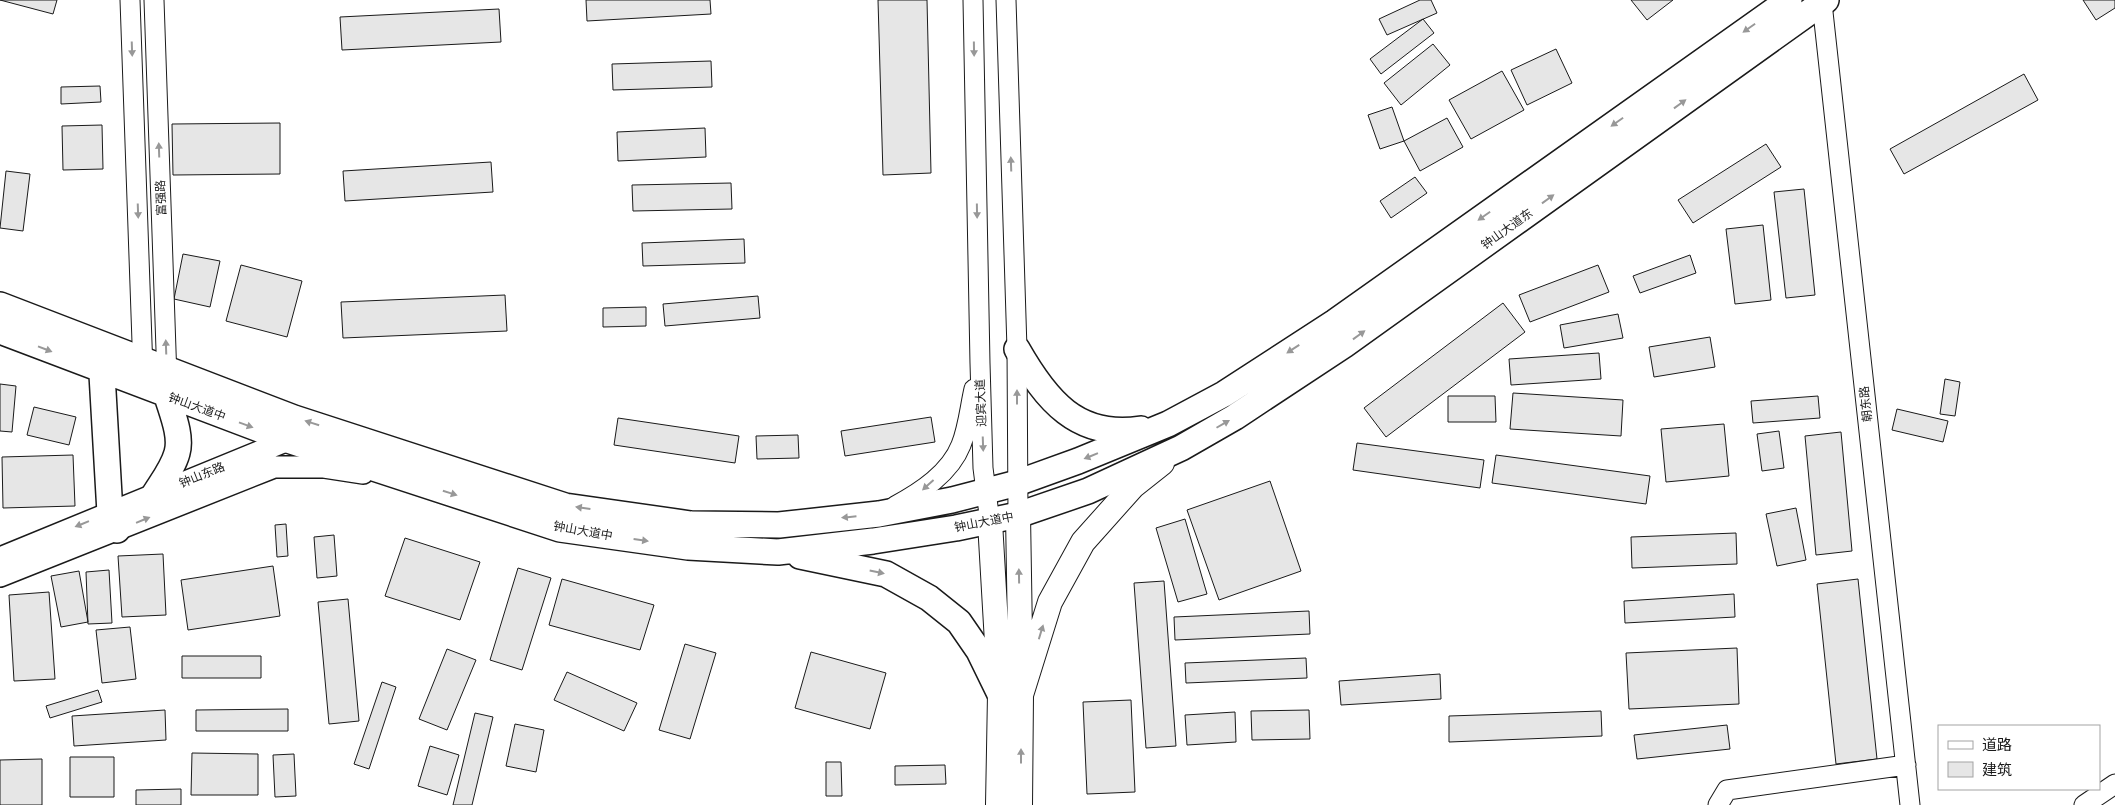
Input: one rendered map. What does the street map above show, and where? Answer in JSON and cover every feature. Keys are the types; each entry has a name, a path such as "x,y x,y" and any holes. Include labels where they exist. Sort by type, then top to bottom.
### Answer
{"highway":[{"name":"钟山大道东","path":"1168,424 1224,394 1335,322 1789,0"},
{"name":"钟山大道东","path":"1181,448 1235,417 1344,346 1824,1"},
{"name":"钟山大道中","path":"0,305 294,418 565,506 691,524 779,524 879,514 952,500 1017,483 1168,424"},
{"name":"钟山大道中","path":"0,331 143,387 288,440 560,529 688,547 778,552 873,541 990,522 1018,515 1088,491 1181,448"},
{"path":"100,344 113,521"},
{"path":"1017,350 1035,380 1057,406 1073,418 1101,429 1128,431 1168,424"},
{"path":"154,495 170,470 178,452 177,432 167,396"},
{"path":"778,552 886,574 929,598 959,622 1010,695"}],"main road":[{"name":"钟山东路","path":"0,576 113,521 154,495 288,440 411,456"},
{"path":"1010,695 1050,602 1083,542 1132,486 1181,448"},
{"name":"钟山东路","path":"0,558 274,467 324,467 411,480"},
{"name":"迎宾大道","path":"998,805 1010,695 1018,515"},
{"name":"迎宾大道","path":"990,522 1010,695 1020,805"}],"street":[{"name":"富强路","path":"130,0 143,387"},
{"name":"富强路","path":"154,0 167,396"},
{"name":"迎宾大道","path":"973,0 980,363 984,468 990,522"},
{"name":"迎宾大道","path":"1006,0 1017,350 1018,515"},
{"name":"朝东路","path":"1824,1 1910,805"},
{"path":"879,514 919,493 943,471 956,454 962,444 980,363"},
{"path":"1718,805 1726,790 1906,765"},
{"path":"2084,805 2115,784"}],"building":[{"path":"0,0 57,0 53,14"},
{"path":"586,0 710,0 711,14 587,21"},
{"path":"878,0 927,0 931,173 883,175"},
{"path":"1420,0 1431,0 1437,13 1387,35 1379,19"},
{"path":"1631,0 1673,0 1647,20"},
{"path":"2083,0 2115,0 2115,8 2096,20"},
{"path":"499,9 501,42 342,50 340,17"},
{"path":"1423,19 1434,33 1381,74 1370,59"},
{"path":"1433,44 1450,65 1401,105 1384,83"},
{"path":"1556,49 1572,83 1527,105 1511,70"},
{"path":"711,61 712,87 613,90 612,64"},
{"path":"1502,71 1524,110 1471,139 1449,100"},
{"path":"2024,74 2038,100 1904,174 1890,149"},
{"path":"100,86 101,102 61,104 61,87"},
{"path":"1392,107 1404,141 1380,149 1368,115"},
{"path":"1447,118 1463,147 1420,171 1404,141"},
{"path":"280,123 280,174 173,175 172,124"},
{"path":"102,125 103,169 63,170 62,126"},
{"path":"705,128 706,157 618,161 617,132"},
{"path":"1766,144 1781,167 1693,223 1678,200"},
{"path":"491,162 493,192 345,201 343,171"},
{"path":"6,171 30,174 23,231 0,228"},
{"path":"1415,177 1427,193 1391,218 1380,201"},
{"path":"731,183 732,209 633,211 632,185"},
{"path":"1804,189 1815,295 1786,298 1774,192"},
{"path":"1763,225 1771,300 1735,304 1726,229"},
{"path":"744,239 745,263 643,266 642,243"},
{"path":"183,254 220,261 210,307 174,299"},
{"path":"1690,255 1696,273 1640,293 1633,276"},
{"path":"241,265 302,281 287,337 226,321"},
{"path":"1598,265 1609,292 1530,322 1519,295"},
{"path":"505,295 507,331 343,338 341,302"},
{"path":"758,296 760,318 665,326 663,304"},
{"path":"1503,303 1525,332 1386,437 1364,408"},
{"path":"646,307 646,326 603,327 603,308"},
{"path":"1618,314 1623,338 1564,348 1560,325"},
{"path":"1710,337 1715,367 1654,377 1649,347"},
{"path":"1599,353 1601,379 1511,385 1509,359"},
{"path":"1945,379 1960,382 1955,416 1940,414"},
{"path":"0,384 16,386 12,432 0,431"},
{"path":"1513,393 1623,400 1621,436 1510,429"},
{"path":"1448,396 1495,396 1496,422 1448,422"},
{"path":"1818,396 1820,418 1753,423 1751,401"},
{"path":"34,407 76,417 69,445 27,435"},
{"path":"1897,409 1948,421 1943,442 1892,430"},
{"path":"931,417 935,442 845,456 841,431"},
{"path":"618,418 739,436 735,463 614,445"},
{"path":"1724,424 1729,476 1666,482 1661,429"},
{"path":"1779,431 1784,468 1762,471 1757,434"},
{"path":"1841,432 1852,551 1816,555 1805,436"},
{"path":"798,435 799,458 757,459 756,436"},
{"path":"1357,443 1484,460 1480,488 1353,470"},
{"path":"73,455 75,506 3,508 2,457"},
{"path":"1496,455 1650,476 1646,504 1492,483"},
{"path":"1270,481 1301,571 1219,600 1187,510"},
{"path":"1796,508 1806,560 1777,566 1766,514"},
{"path":"1185,519 1207,594 1178,602 1156,528"},
{"path":"286,524 288,556 277,557 275,525"},
{"path":"1736,533 1737,564 1632,568 1631,537"},
{"path":"334,535 337,576 317,578 314,537"},
{"path":"405,538 480,562 460,620 385,596"},
{"path":"163,554 166,615 122,617 118,556"},
{"path":"273,566 280,616 188,630 181,580"},
{"path":"518,568 551,578 522,670 490,660"},
{"path":"109,570 112,623 88,624 86,572"},
{"path":"79,571 88,622 61,627 51,576"},
{"path":"562,579 654,605 640,650 549,625"},
{"path":"1858,579 1877,759 1836,764 1817,584"},
{"path":"1164,581 1176,746 1146,748 1134,583"},
{"path":"49,592 55,679 14,681 9,595"},
{"path":"1734,594 1735,617 1625,623 1624,601"},
{"path":"348,599 359,721 329,724 318,602"},
{"path":"1309,611 1310,634 1175,640 1174,617"},
{"path":"130,627 136,679 102,683 96,630"},
{"path":"685,644 716,653 690,739 659,730"},
{"path":"1737,648 1739,704 1629,709 1626,653"},
{"path":"447,649 476,660 447,730 419,719"},
{"path":"811,652 886,673 870,729 795,708"},
{"path":"182,656 261,656 261,678 182,678"},
{"path":"1306,658 1307,678 1186,683 1185,663"},
{"path":"567,672 637,703 624,731 554,700"},
{"path":"1440,674 1441,699 1341,705 1339,681"},
{"path":"382,682 396,687 369,769 354,764"},
{"path":"98,690 102,702 50,718 46,706"},
{"path":"1131,700 1135,792 1087,794 1083,702"},
{"path":"288,709 288,731 196,731 196,710"},
{"path":"165,710 166,740 74,746 72,716"},
{"path":"1309,710 1310,739 1252,740 1251,711"},
{"path":"1601,711 1602,736 1449,742 1449,716"},
{"path":"1235,712 1236,742 1187,745 1185,715"},
{"path":"475,713 493,717 472,805 453,805"},
{"path":"515,724 544,730 536,772 506,766"},
{"path":"1727,725 1730,749 1637,759 1634,735"},
{"path":"430,746 459,755 447,795 418,786"},
{"path":"192,753 258,754 258,795 191,795"},
{"path":"294,754 296,796 275,797 273,755"},
{"path":"70,757 114,757 114,797 70,797"},
{"path":"42,759 42,805 0,805 0,760"},
{"path":"826,762 841,762 842,796 826,796"},
{"path":"945,765 946,784 895,785 895,766"},
{"path":"181,789 181,805 136,805 136,790"}]}
